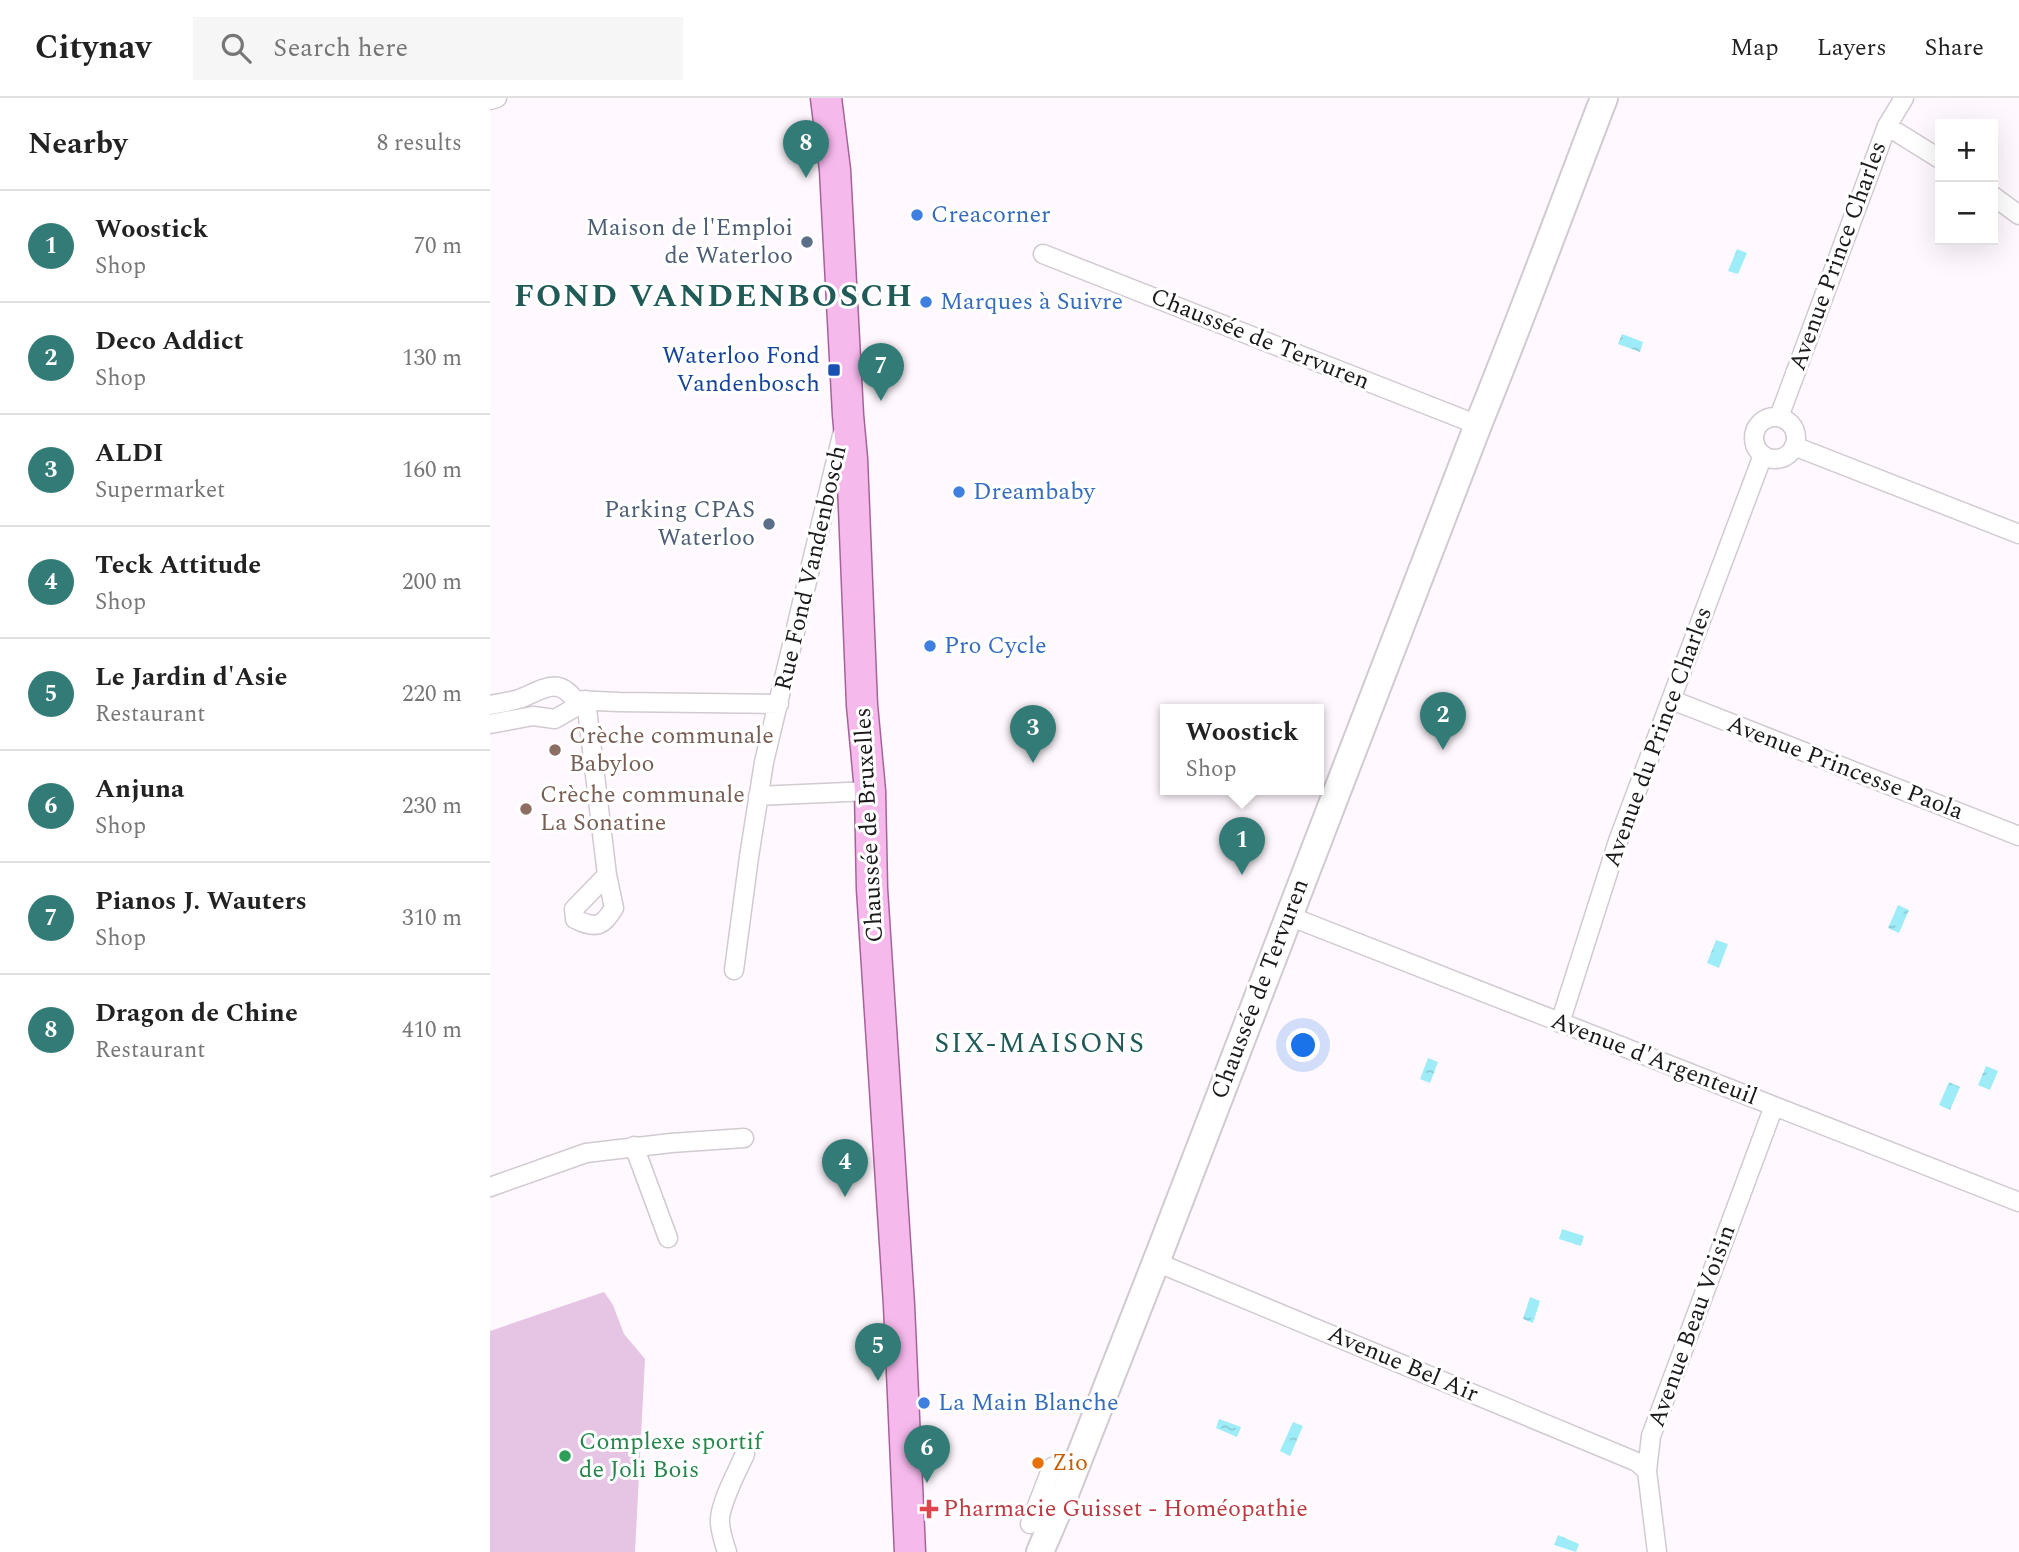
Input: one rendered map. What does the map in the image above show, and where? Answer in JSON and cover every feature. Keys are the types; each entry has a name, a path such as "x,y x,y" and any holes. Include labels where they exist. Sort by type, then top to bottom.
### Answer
{"main road":[{"name":"Chaussée de Bruxelles","path":"826,98 835,170 852,459 862,705 870,791 872,889 899,1305 910,1552"},
{"name":"Chaussée de Tervuren","path":"1040,1552 1156,1262 1604,98"}],"street":[{"path":"490,100 497,98"},
{"name":"Avenue Prince Charles","path":"1779,417 1887,126 1904,98"},
{"path":"1887,126 1935,156"},
{"path":"1998,200 2019,215"},
{"name":"Chaussée de Tervuren","path":"1043,254 1478,425"},
{"name":"Rue Fond Vandenbosch","path":"734,970 764,762 848,415"},
{"path":"1779,417 1792,426 1796,438 1794,446 1785,456 1770,458 1763,455 1755,445 1755,432 1762,421 1779,417"},
{"path":"1794,446 2019,534"},
{"name":"Avenue du Prince Charles","path":"1560,1023 1618,841 1763,455"},
{"path":"490,705 518,699 553,686 562,687 581,700 779,704"},
{"path":"490,724 533,716 555,719 574,708 581,700"},
{"path":"581,700 607,875"},
{"name":"Avenue Princesse Paola","path":"1672,700 2019,836"},
{"path":"758,796 870,791"},
{"name":"Avenue d'Argenteuil","path":"1289,916 2019,1202"},
{"name":"Avenue Beau Voisin","path":"1657,1552 1647,1471 1651,1436 1774,1106"},
{"path":"490,1188 586,1153 634,1146 744,1138"},
{"path":"634,1146 668,1238"},
{"name":"Avenue Bel Air","path":"1156,1262 1637,1462 1647,1471"},
{"path":"727,1552 720,1517 745,1454"},
{"path":"1030,1524 1052,1467"}],"shaded area":[{"name":"Complexe sportif de Joli Bois","path":"604,1292 613,1305 624,1334 645,1359 635,1552 490,1552 490,1331"}],"water":[{"path":"1737,249 1747,253 1738,274 1728,271"},
{"path":"1622,334 1643,342 1640,352 1618,344"},
{"path":"1898,905 1909,910 1899,933 1888,928"},
{"path":"1716,940 1728,944 1719,968 1707,963"},
{"path":"1428,1058 1438,1062 1430,1083 1420,1079"},
{"path":"1986,1066 1998,1071 1990,1090 1978,1085"},
{"path":"1949,1082 1960,1087 1950,1110 1939,1105"},
{"path":"1562,1229 1584,1236 1581,1246 1559,1239"},
{"path":"1530,1297 1540,1301 1533,1323 1523,1319"},
{"path":"1219,1419 1241,1427 1237,1437 1216,1428"},
{"path":"1293,1422 1303,1426 1290,1456 1280,1451"},
{"path":"1558,1535 1579,1544 1576,1552 1554,1545"}],"place":[{"name":"Dragon de Chine","path":"806,178"},
{"name":"Creacorner","path":"917,215"},
{"name":"Maison de l'Emploi de Waterloo","path":"807,242"},
{"name":"Marques à Suivre","path":"926,302"},
{"name":"Waterloo Fond Vandenbosch","path":"834,370"},
{"name":"Pianos J. Wauters","path":"881,401"},
{"name":"Dreambaby","path":"959,492"},
{"name":"Parking CPAS Waterloo","path":"769,524"},
{"name":"Pro Cycle","path":"930,646"},
{"name":"Crèche communale Babyloo","path":"555,750"},
{"name":"Deco Addict","path":"1443,750"},
{"name":"ALDI","path":"1033,763"},
{"name":"Crèche communale La Sonatine","path":"526,809"},
{"name":"Woostick","path":"1242,875"},
{"name":"Teck Attitude","path":"845,1197"},
{"name":"Le Jardin d'Asie","path":"878,1381"},
{"name":"La Main Blanche","path":"924,1403"},
{"name":"Complexe sportif de Joli Bois","path":"565,1456"},
{"name":"Zio","path":"1038,1463"},
{"name":"Anjuna","path":"927,1483"},
{"name":"Pharmacie Guisset - Homéopathie","path":"929,1509"}],"district":[{"name":"FOND VANDENBOSCH","path":"714,296"},
{"name":"SIX-MAISONS","path":"1040,1043"}]}
